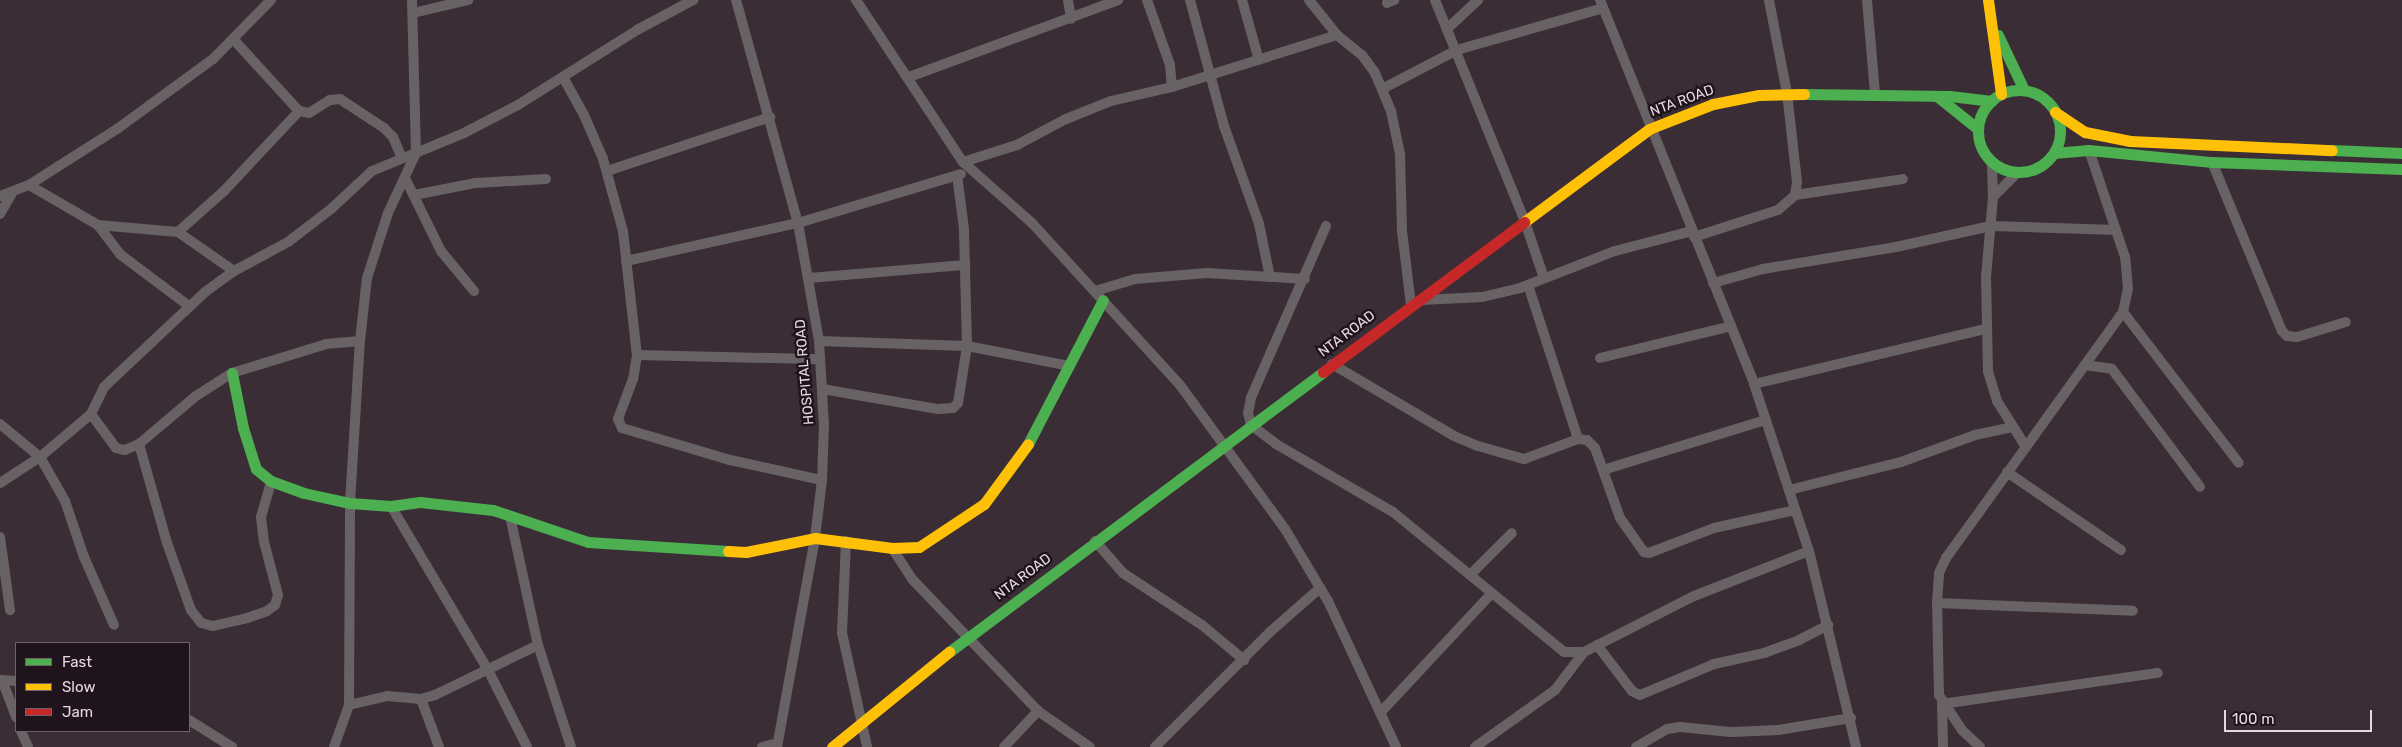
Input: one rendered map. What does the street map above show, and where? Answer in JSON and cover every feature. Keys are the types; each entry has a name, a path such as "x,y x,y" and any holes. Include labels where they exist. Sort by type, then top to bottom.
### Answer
{"street":[{"path":"0,196 29,185 117,129 234,40 271,0"},
{"path":"334,747 349,705 350,503 360,341 367,278 388,213 406,180 416,153 412,0"},
{"path":"413,13 468,0"},
{"path":"0,483 40,457 91,414 104,387 189,306 234,271 288,242 331,209 372,171 401,156 416,153 518,105 693,0"},
{"name":"HOSPITAL ROAD","path":"736,0 798,223 809,278 818,341 822,389 822,480 815,538 777,745"},
{"path":"1068,0 1071,19"},
{"path":"909,77 1071,19 1118,0"},
{"path":"1147,0 1170,65 1172,87"},
{"path":"1190,0 1209,75 1260,224 1270,277"},
{"path":"1242,0 1258,60"},
{"path":"1309,0 1337,35 1362,55 1382,89 1398,133 1402,231 1414,303 1482,297 1528,285 1614,251 1693,234 1778,210 1795,195 1903,179"},
{"path":"1435,0 1457,50 1524,219 1544,278"},
{"path":"1448,28 1478,0"},
{"path":"1769,0 1787,93 1798,182 1795,195"},
{"path":"1867,0 1875,94"},
{"path":"1988,0 1994,25 2024,90"},
{"path":"858,2 909,77 946,140 963,162 1032,223 1180,385 1285,529 1320,588 1396,747"},
{"path":"1382,89 1457,50 1602,4 1649,129 1754,384 1808,551 1851,718 1856,747"},
{"path":"1994,25 1996,98"},
{"path":"963,162 1017,145 1066,119 1111,102 1172,87 1337,35"},
{"path":"234,40 299,111 310,113 330,100 340,99 384,128 393,137 401,156"},
{"path":"563,77 584,116 607,171 623,231 637,356 634,379 618,420 622,428 730,460 822,480"},
{"path":"2017,173 1992,162 1982,148 1978,129 1980,118 1996,98 2024,90 2042,97 2068,123 2086,132 2130,141 2402,153"},
{"name":"NTA ROAD","path":"832,747 966,638 1524,219 1649,129 1713,104 1787,93 1996,98"},
{"path":"1938,97 1978,129"},
{"path":"178,232 224,191 299,111"},
{"path":"1993,198 2017,173 2038,168 2054,153 2060,133 2056,112"},
{"path":"607,171 770,117"},
{"path":"2054,153 2089,150 2212,162 2402,169"},
{"path":"1943,747 1942,704 1938,686 1937,602 1939,572 1946,558 2123,312 2128,274 2116,230 2089,150"},
{"path":"1992,162 1993,198 1986,277 1985,329 1988,370 1997,401 2026,447"},
{"path":"2212,162 2282,331 2287,336 2297,337 2346,322"},
{"path":"626,261 798,223 972,170"},
{"path":"822,389 948,410 958,403 966,346 965,265 957,175"},
{"path":"414,195 475,183 546,179"},
{"path":"406,180 441,251 474,291"},
{"path":"29,185 98,225 121,255 189,306"},
{"path":"0,214 12,193"},
{"path":"98,225 178,232 234,271"},
{"path":"1326,226 1305,279 1251,398 1251,425 1276,444 1393,512 1564,652 1584,652"},
{"path":"1713,283 1763,269 1879,250 1991,226 2116,230"},
{"path":"809,278 965,265"},
{"path":"1095,291 1144,278 1207,273 1305,279"},
{"path":"1528,285 1578,440"},
{"path":"232,373 251,460 271,481 350,503 391,506 420,502 452,504 510,516 588,542 746,552 815,538 892,548 919,547 984,504 1016,464 1070,366 1103,300"},
{"path":"2123,312 2239,463"},
{"path":"1600,358 1730,326"},
{"path":"1754,384 1985,329"},
{"path":"91,414 116,448 125,450 139,444 196,396 232,373 326,344 360,341"},
{"path":"818,341 966,346 1070,366"},
{"path":"637,356 820,359"},
{"path":"1332,364 1454,436 1478,446 1524,458 1578,440 1587,440 1595,448 1620,518 1639,547 1649,553 1714,528 1795,510"},
{"path":"2085,365 2100,365 2118,375 2200,486"},
{"path":"1603,470 1766,420"},
{"path":"0,424 40,457 65,501 84,557 114,625"},
{"path":"1789,490 1901,462 1975,435 2012,427"},
{"path":"139,444 167,542 191,610 201,622 213,626 267,612 275,605 278,595 264,542 261,517 271,481"},
{"path":"2007,472 2120,550"},
{"path":"391,506 488,670 527,747"},
{"path":"510,516 538,645 571,747"},
{"path":"1470,575 1512,533"},
{"path":"0,538 10,610"},
{"path":"846,541 842,633 867,747"},
{"path":"1095,541 1123,574 1202,625 1244,660"},
{"path":"892,548 913,580 966,638 1038,711 1090,747"},
{"path":"1475,747 1555,690 1584,652 1694,596 1808,551"},
{"path":"1156,747 1320,588"},
{"path":"1380,713 1492,593"},
{"path":"1937,602 2133,611"},
{"path":"1597,645 1632,691 1640,695 1714,664 1764,653 1799,640 1828,626"},
{"path":"349,705 387,696 421,699 488,670 538,645"},
{"path":"1942,704 2158,673"},
{"path":"15,681 2,680 15,714"},
{"path":"421,699 438,747"},
{"path":"1942,704 1980,747"},
{"path":"1004,747 1038,711"},
{"path":"1636,747 1667,730 1680,727 1731,732 1768,731 1851,718"},
{"path":"190,721 232,747"},
{"path":"22,732 28,747"},
{"path":"762,747 777,745"}],"traffic: fast":[{"path":"1998,35 2024,90"},
{"path":"2019,90 2035,93 2048,102 2057,115 2060,131 2057,147 2048,160 2035,169 2019,172 2003,169 1990,160 1981,147 1978,131 1981,115 1990,102 2003,93 2019,90"},
{"path":"1804,94 1950,96 1992,101"},
{"path":"1938,97 1978,129"},
{"path":"2054,153 2089,150 2212,162 2402,169"},
{"path":"2332,150 2402,153"},
{"path":"1028,444 1103,300"},
{"path":"949,652 1323,372"},
{"path":"232,373 243,428 256,469 271,481 304,493 350,503 391,506 420,502 493,510 588,542 728,551"}],"traffic: slow":[{"path":"1988,0 2001,94"},
{"path":"1524,222 1649,129 1713,104 1759,95 1804,94"},
{"path":"2055,112 2085,132 2130,141 2332,150"},
{"path":"728,551 746,552 815,538 892,548 919,547 984,504 1028,444"},
{"path":"832,747 949,652"}],"traffic: jam":[{"path":"1323,372 1524,222"}]}
